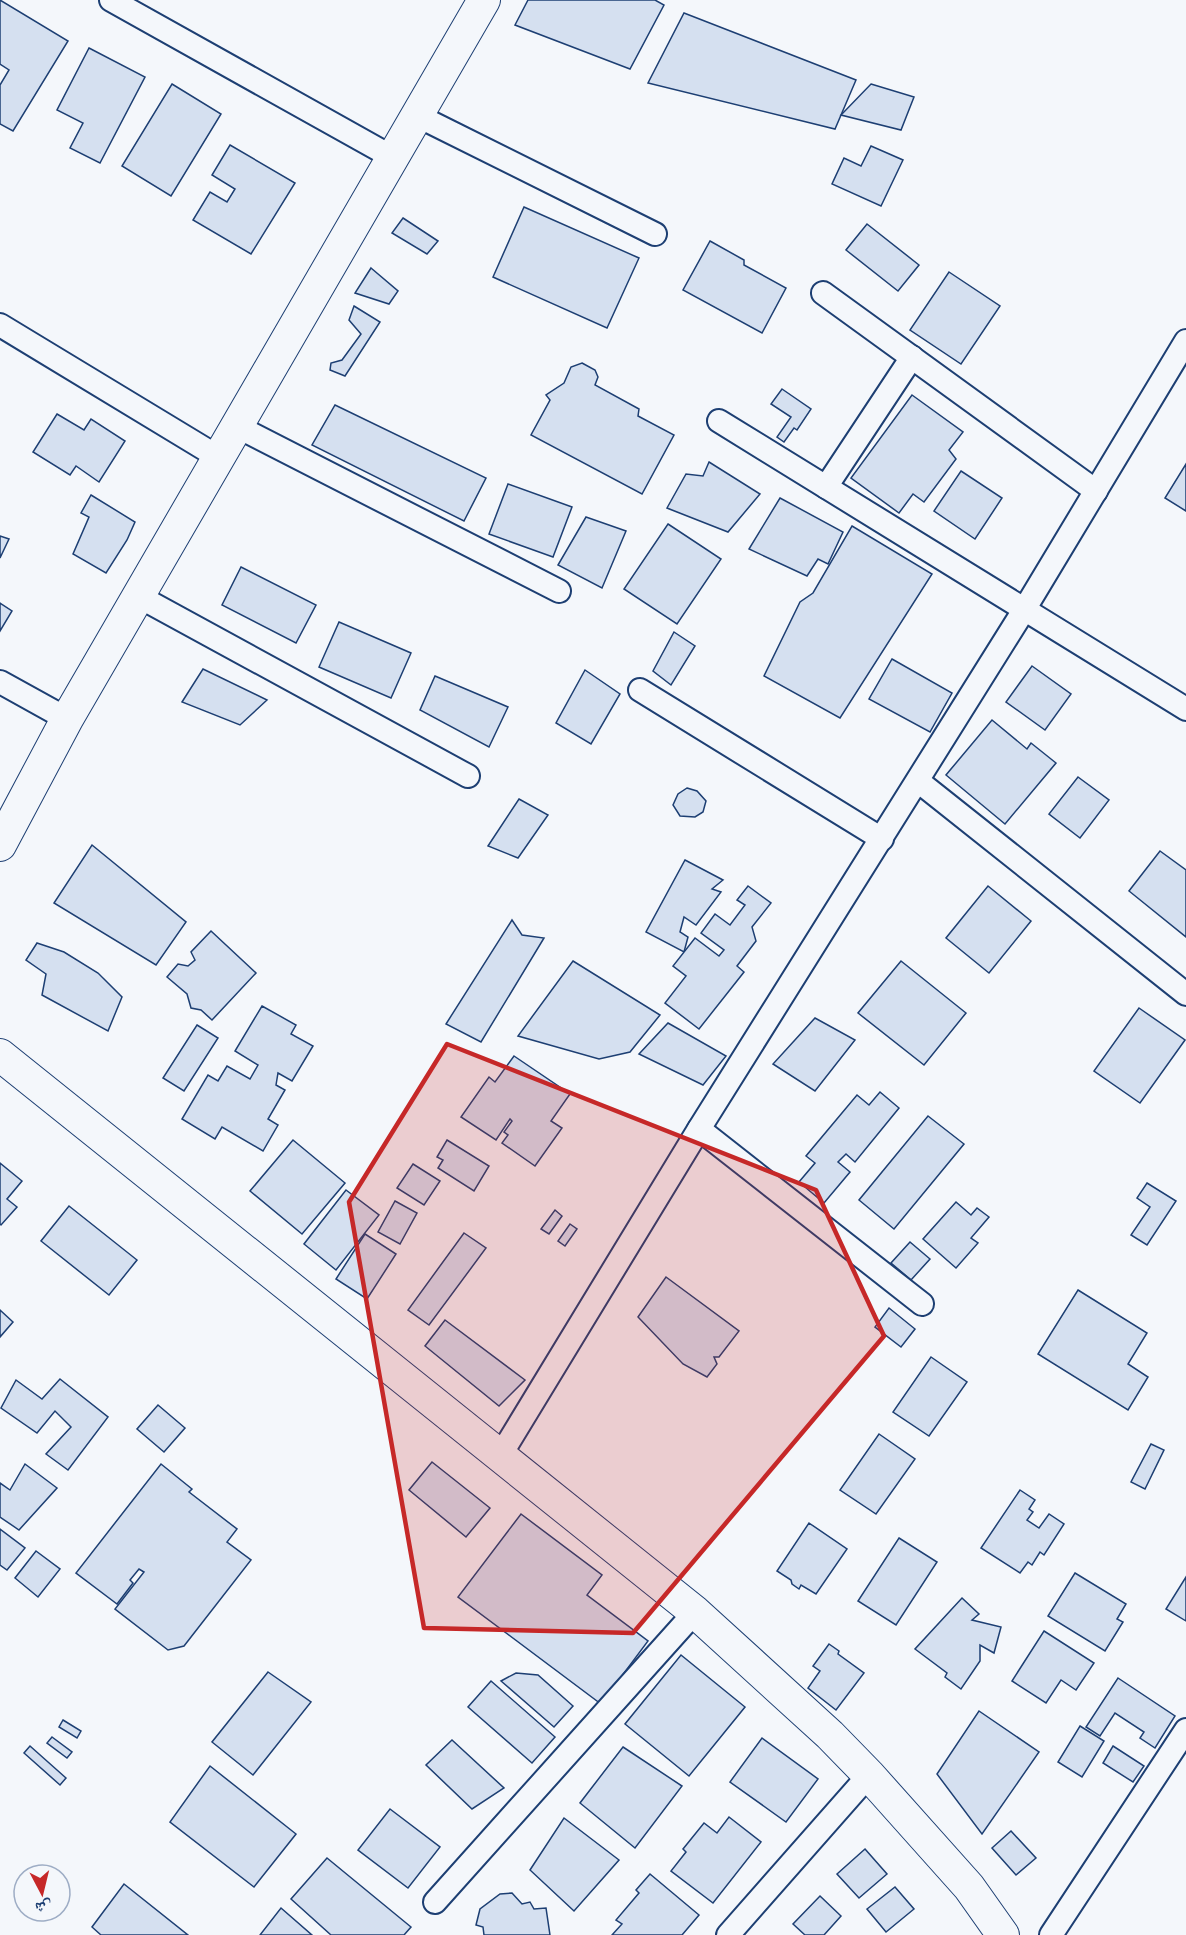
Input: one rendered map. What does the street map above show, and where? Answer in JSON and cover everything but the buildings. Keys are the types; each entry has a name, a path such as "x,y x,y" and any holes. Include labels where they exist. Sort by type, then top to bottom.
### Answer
{"main road":[{"path":"0,845 67,719 484,0"},
{"path":"0,1056 695,1612 830,1735 869,1774 969,1887 1003,1935"}],"street":[{"path":"111,0 392,157"},
{"path":"418,116 656,234"},
{"path":"823,293 1096,490"},
{"path":"0,325 218,457"},
{"path":"501,1456 699,1129 1024,610 1186,341"},
{"path":"826,487 912,357"},
{"path":"719,421 1186,709"},
{"path":"236,426 559,591"},
{"path":"138,596 468,776"},
{"path":"0,682 67,719"},
{"path":"640,690 882,838"},
{"path":"918,781 1186,994"},
{"path":"699,1129 922,1304"},
{"path":"435,1902 695,1612"},
{"path":"1051,1935 1186,1730"},
{"path":"728,1935 869,1774"}],"highlighted area":[{"path":"447,1044 816,1190 884,1336 633,1633 424,1628 349,1202"}]}
